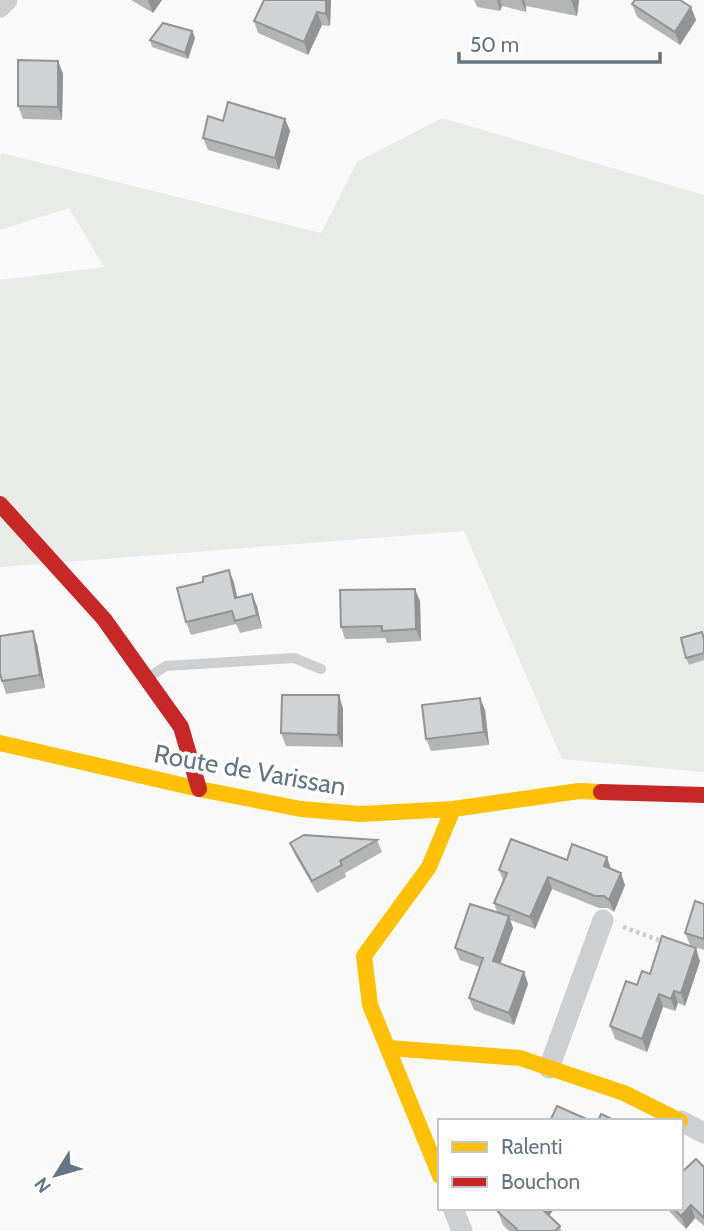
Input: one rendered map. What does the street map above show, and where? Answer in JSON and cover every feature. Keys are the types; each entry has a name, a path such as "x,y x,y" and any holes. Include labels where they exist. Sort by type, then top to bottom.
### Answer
{"street":[{"path":"0,7 7,0"},
{"path":"0,504 104,619 181,727 198,789"},
{"name":"Route de Varissan","path":"0,743 198,789 301,809 360,814 453,809 579,791 704,795"},
{"path":"438,1171 370,1005 364,956 429,867 453,809"},
{"path":"549,1068 603,920"},
{"path":"389,1048 520,1058 624,1093 677,1119"},
{"path":"683,1122 704,1133"},
{"path":"454,1210 462,1231"}],"lane":[{"path":"147,679 166,666 294,658 321,669"}],"path":[{"path":"603,920 666,943"}],"shaded area":[{"path":"442,118 704,195 704,772 562,759 464,531 0,567 0,280 104,267 69,208 0,230 2,153 321,233 357,162"}],"building":[{"path":"264,0 326,0 326,14 317,12 304,42 254,21"},
{"path":"635,0 680,0 691,7 675,32 632,4"},
{"path":"163,23 192,31 185,53 150,40"},
{"path":"18,60 58,61 58,107 18,106"},
{"path":"228,102 285,119 275,158 203,138 208,116 223,121"},
{"path":"229,570 235,598 252,594 257,615 235,621 232,611 186,622 177,588 203,582 203,577"},
{"path":"415,589 416,629 382,631 382,626 341,627 340,590"},
{"path":"33,631 40,675 2,681 0,636"},
{"path":"702,632 704,653 686,658 681,638"},
{"path":"282,695 339,695 338,735 281,733"},
{"path":"480,698 484,732 426,739 422,705"},
{"path":"304,835 377,840 340,861 342,865 312,881 290,843"},
{"path":"511,839 567,860 572,844 607,857 604,866 621,873 609,900 548,877 530,917 494,903 507,873 499,870"},
{"path":"695,901 704,904 704,939 685,933"},
{"path":"470,904 509,916 493,961 524,972 509,1013 469,998 483,958 455,948"},
{"path":"662,936 696,948 681,993 674,991 671,999 659,994 642,1039 610,1026 626,981 637,985 642,971 650,974"},
{"path":"557,1106 586,1119 551,1119"},
{"path":"601,1114 612,1119 599,1119"},
{"path":"696,1159 704,1167 704,1218 691,1205 681,1216 675,1210 683,1210 683,1171"},
{"path":"543,1210 560,1226 555,1231 516,1231 517,1229 498,1212"}],"traffic: slow":[{"path":"0,743 199,789 301,809 360,814 453,809 579,791 601,792"},
{"path":"438,1171 370,1005 364,956 429,867 453,809"},
{"path":"389,1048 520,1058 624,1093 676,1119"}],"traffic: jam":[{"path":"0,504 104,619 181,727 199,789"},
{"path":"601,792 704,795"}]}
